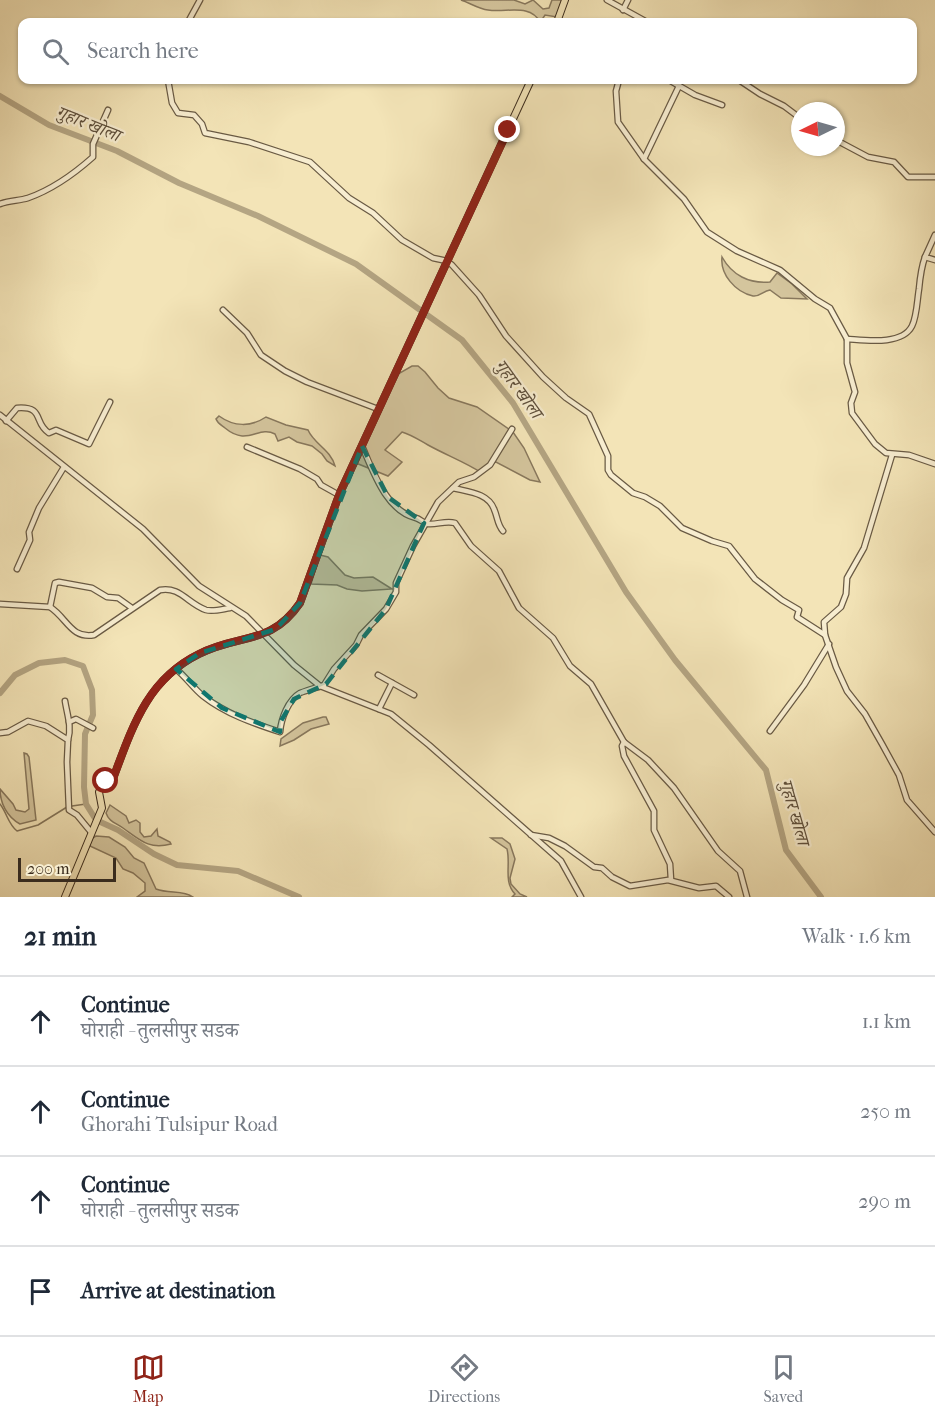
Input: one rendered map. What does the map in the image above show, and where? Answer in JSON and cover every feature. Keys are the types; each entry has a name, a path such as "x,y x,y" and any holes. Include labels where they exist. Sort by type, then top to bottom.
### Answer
{"main road":[{"path":"558,18 565,0"},
{"path":"65,897 102,808 99,792 106,781 114,776 130,733 145,703 158,684 200,653 276,629 291,617 300,603 339,495 529,84"}],"street":[{"path":"190,18 200,0"},
{"path":"607,0 637,18"},
{"path":"622,10 628,0"},
{"path":"169,84 176,111 194,115 206,133 249,142 310,162 349,198 373,213 402,240 433,258 447,261 479,295 506,336 543,377 566,398 589,414 608,456 608,470 611,475 633,493 660,506 682,528 729,546 756,579 782,600 799,610 797,617 825,635"},
{"path":"618,84 616,91 618,122 644,159 684,199 707,232 737,251 780,270 814,299 830,309 847,339 847,363 855,392 851,403 852,413 875,444 886,453 909,455 935,464"},
{"path":"676,84 694,95 722,105"},
{"path":"745,84 791,111"},
{"path":"644,159 679,86"},
{"path":"0,204 28,198 68,178 83,166 93,157 93,144 108,110"},
{"path":"845,145 868,157 894,162 908,177 935,177"},
{"path":"847,339 881,341 905,335 911,327 917,304 922,265 935,235"},
{"path":"925,257 935,260"},
{"path":"223,310 247,333 261,355 285,371 307,382 378,409"},
{"path":"6,421 17,408 28,407 37,412 43,429 49,433 56,430 89,444 110,402"},
{"path":"0,415 143,529 200,586 230,608 246,616 294,665 320,686 391,714 429,745 561,861 581,897"},
{"path":"176,669 196,690 214,704 238,717 280,732 281,721 294,699 300,693 315,690 326,684 334,669 361,635 386,609 396,592 396,582 424,523 438,502 459,482 474,477 490,465 512,429"},
{"path":"362,446 376,478 388,497 409,516 418,518 424,523 455,523 471,546 499,571 519,608 553,638 570,666 591,684 624,742 648,760 674,788 711,843 740,871 747,897"},
{"path":"248,447 300,469 317,478 321,485 339,495"},
{"path":"892,455 864,548 847,578 846,594 841,607 824,622 825,635 847,691 865,714 882,744 898,775 907,800 935,832"},
{"path":"17,569 30,540 29,532 39,508 64,467"},
{"path":"453,488 484,495 493,506 499,526 503,531"},
{"path":"50,607 55,583 59,582 92,588 107,597 118,598 132,609"},
{"path":"0,604 50,607 57,611 77,633 85,636 94,635 154,592 167,589 179,592 206,610 230,608"},
{"path":"770,731 804,685 829,644"},
{"path":"378,675 414,695"},
{"path":"379,710 392,682"},
{"path":"65,701 70,733 68,740 69,810 77,815 91,832"},
{"path":"69,722 76,719 93,728"},
{"path":"0,733 8,732 28,721 46,726 68,740"},
{"path":"624,742 622,746 624,756 654,811 654,830 670,864 671,880"},
{"path":"531,835 549,838 566,846 594,867 602,868 612,877 630,886 671,880 699,888 716,886 729,897"}],"highlighted area":[{"path":"362,446 388,497 424,523 386,609 326,684 294,699 281,721 280,732 222,708 176,669 200,653 276,629 300,603"}],"shaded area":[{"path":"461,0 514,0 525,4 533,0 543,9 549,8 552,0 562,0 557,17 545,15 543,18 537,18 524,11 495,11"},
{"path":"722,257 731,269 748,280 770,282 777,273 807,299 781,298 770,290 755,296 746,294 726,276"},
{"path":"412,366 418,366 425,372 449,398 477,407 513,432 524,448 540,482 530,480 496,462 482,473 402,432 385,450 402,462 388,476 356,463 398,374"},
{"path":"219,416 237,424 254,423 266,417 308,430 333,460 335,466 312,446 289,437 278,441 275,434 269,432 246,436 233,433 218,422 216,419"},
{"path":"320,555 328,557 345,575 354,578 373,577 392,589 362,591 337,585 311,584"},
{"path":"326,717 329,724 311,729 280,746 281,739 303,723"},
{"path":"24,753 29,757 36,820 20,824 11,818 5,809 0,789 16,810 25,812 29,809"},
{"path":"110,805 126,816 129,823 136,820 140,823 140,832 144,837 151,836 157,829 158,836 171,844 157,846 140,840 109,818 106,813"},
{"path":"96,836 109,837 125,847 134,858 144,863 156,889 193,897 137,897 145,891 145,883 133,873 123,869 116,858 90,846 91,839"},
{"path":"491,838 502,838 510,844 515,859 510,878 511,884 520,894 527,897 512,897 515,894 509,884 507,849"}],"waterway":[{"name":"गुहार खोला","path":"0,96 49,125 117,151 179,183 258,216 356,264 462,340 513,403 626,592 675,660 766,770 786,850 821,897"},
{"path":"0,693 15,675 39,663 65,660 83,666 92,690 93,715 85,734 84,787 86,804 96,820 118,830 154,854 177,865 238,871 299,897"},
{"path":"0,804 17,831 38,825 67,807"},
{"path":"72,806 86,804"}],"route":[{"path":"106,781 114,776 139,714 158,684 180,665 200,653 276,629 291,617 300,603 339,495 508,130"}]}
